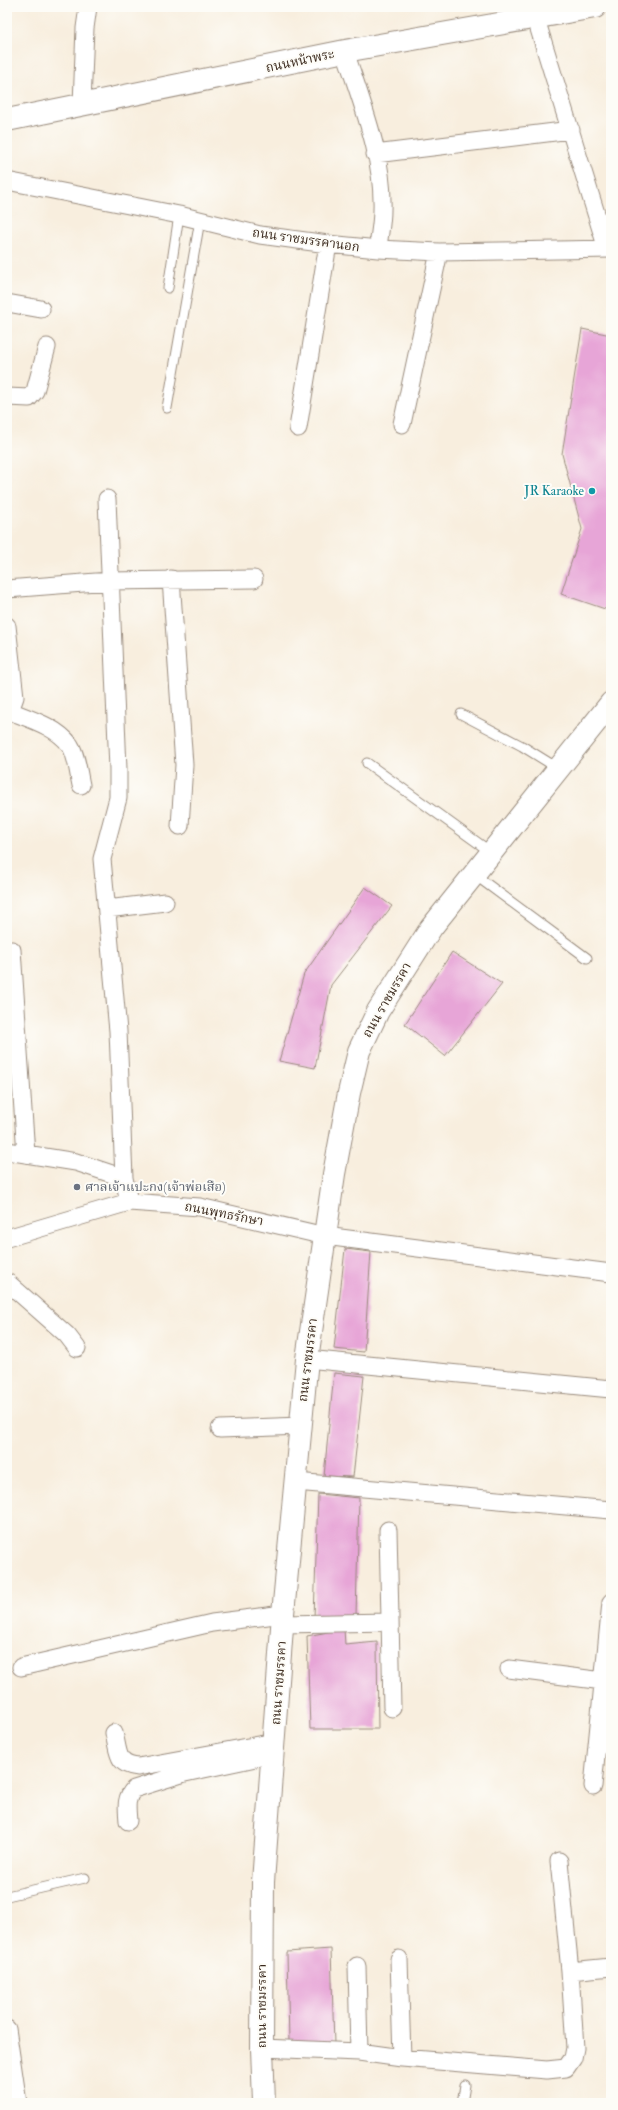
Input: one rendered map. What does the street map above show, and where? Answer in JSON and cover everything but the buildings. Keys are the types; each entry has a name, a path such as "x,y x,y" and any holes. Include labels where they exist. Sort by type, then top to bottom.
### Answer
{"street":[{"path":"82,104 85,28 88,7"},
{"name":"ถนนหน้าพระ","path":"7,120 345,51 535,16 595,7"},
{"path":"535,16 609,249"},
{"path":"345,51 375,154 380,184 382,209 378,250"},
{"path":"375,154 571,130"},
{"name":"ถนน ราชมรรคานอก","path":"7,181 179,215 260,235 378,250 439,252 609,249"},
{"path":"298,428 328,244"},
{"path":"402,424 439,252"},
{"path":"7,303 41,309"},
{"path":"7,397 29,398 35,391 47,347"},
{"path":"107,499 118,798 102,859 118,1031 124,1178 128,1202"},
{"path":"171,579 184,765 180,826"},
{"path":"7,589 109,581 254,579"},
{"path":"7,626 14,696 9,711 42,724 59,735 70,745 81,785"},
{"name":"ถนน ราชมรรคา","path":"264,2103 262,2048 263,1882 275,1748 283,1619 307,1359 339,1145 359,1051 378,1011 431,928 475,875 611,703"},
{"path":"107,909 165,902"},
{"path":"12,950 26,1154"},
{"path":"7,1151 76,1162 124,1178"},
{"name":"ถนนพุทธรักษา","path":"7,1238 128,1202 200,1207 326,1236 611,1273"},
{"path":"7,1282 67,1335 76,1348"},
{"path":"307,1359 611,1388"},
{"path":"220,1429 301,1426"},
{"path":"296,1482 611,1510"},
{"path":"388,1530 392,1708"},
{"path":"593,1786 607,1681 611,1602"},
{"path":"21,1667 212,1624 283,1619 389,1622"},
{"path":"509,1669 607,1681"},
{"path":"114,1733 121,1760 124,1764 133,1766 275,1748"},
{"path":"128,1820 127,1800 129,1794 134,1789 275,1748"},
{"path":"262,2048 359,2052 402,2058 546,2070 566,2068 573,2058 575,2048 570,1972 559,1861"},
{"path":"399,1959 402,2058"},
{"path":"357,1966 359,2052"},
{"path":"570,1972 611,1967"},
{"path":"7,2029 18,2103"}],"lane":[{"path":"168,288 179,215"},
{"path":"167,408 200,220"},
{"path":"461,714 522,746 559,769"},
{"path":"367,763 492,853"},
{"path":"475,875 588,958"},
{"path":"7,1896 86,1878"},
{"path":"462,2103 465,2085"}],"place":[{"name":"JR Karaoke","path":"592,491"},
{"name":"ศาลเจ้าแปะกง(เจ้าพ่อเสือ)","path":"77,1187"}]}
